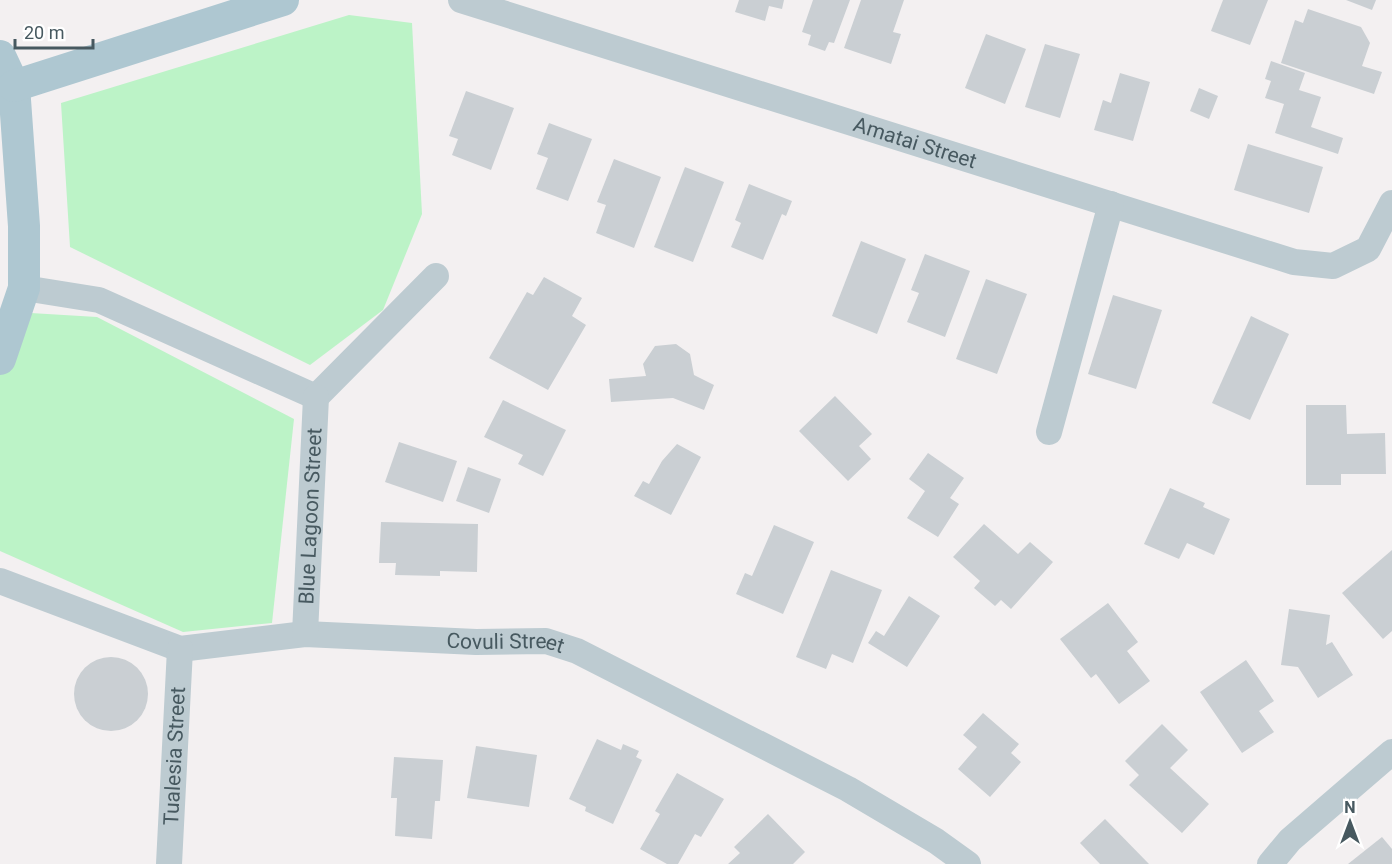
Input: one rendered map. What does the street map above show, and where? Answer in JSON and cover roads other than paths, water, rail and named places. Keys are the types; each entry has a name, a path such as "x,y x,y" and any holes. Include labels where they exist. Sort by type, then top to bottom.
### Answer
{"main road":[{"path":"14,86 283,0"},
{"path":"0,56 14,86 24,226 24,288 0,359"}],"street":[{"name":"Amatai Street","path":"461,0 1294,262 1333,266 1368,249 1392,203"},
{"path":"1049,432 1111,204"},
{"path":"24,288 99,300 316,397 436,276"},
{"name":"Blue Lagoon Street","path":"305,634 316,397"},
{"name":"Covuli Street","path":"0,581 180,649 305,634 476,642 546,642 577,651 848,789 936,841 968,864"},
{"name":"Tualesia Street","path":"169,864 180,649"},
{"path":"1270,864 1290,840 1392,752"}]}
